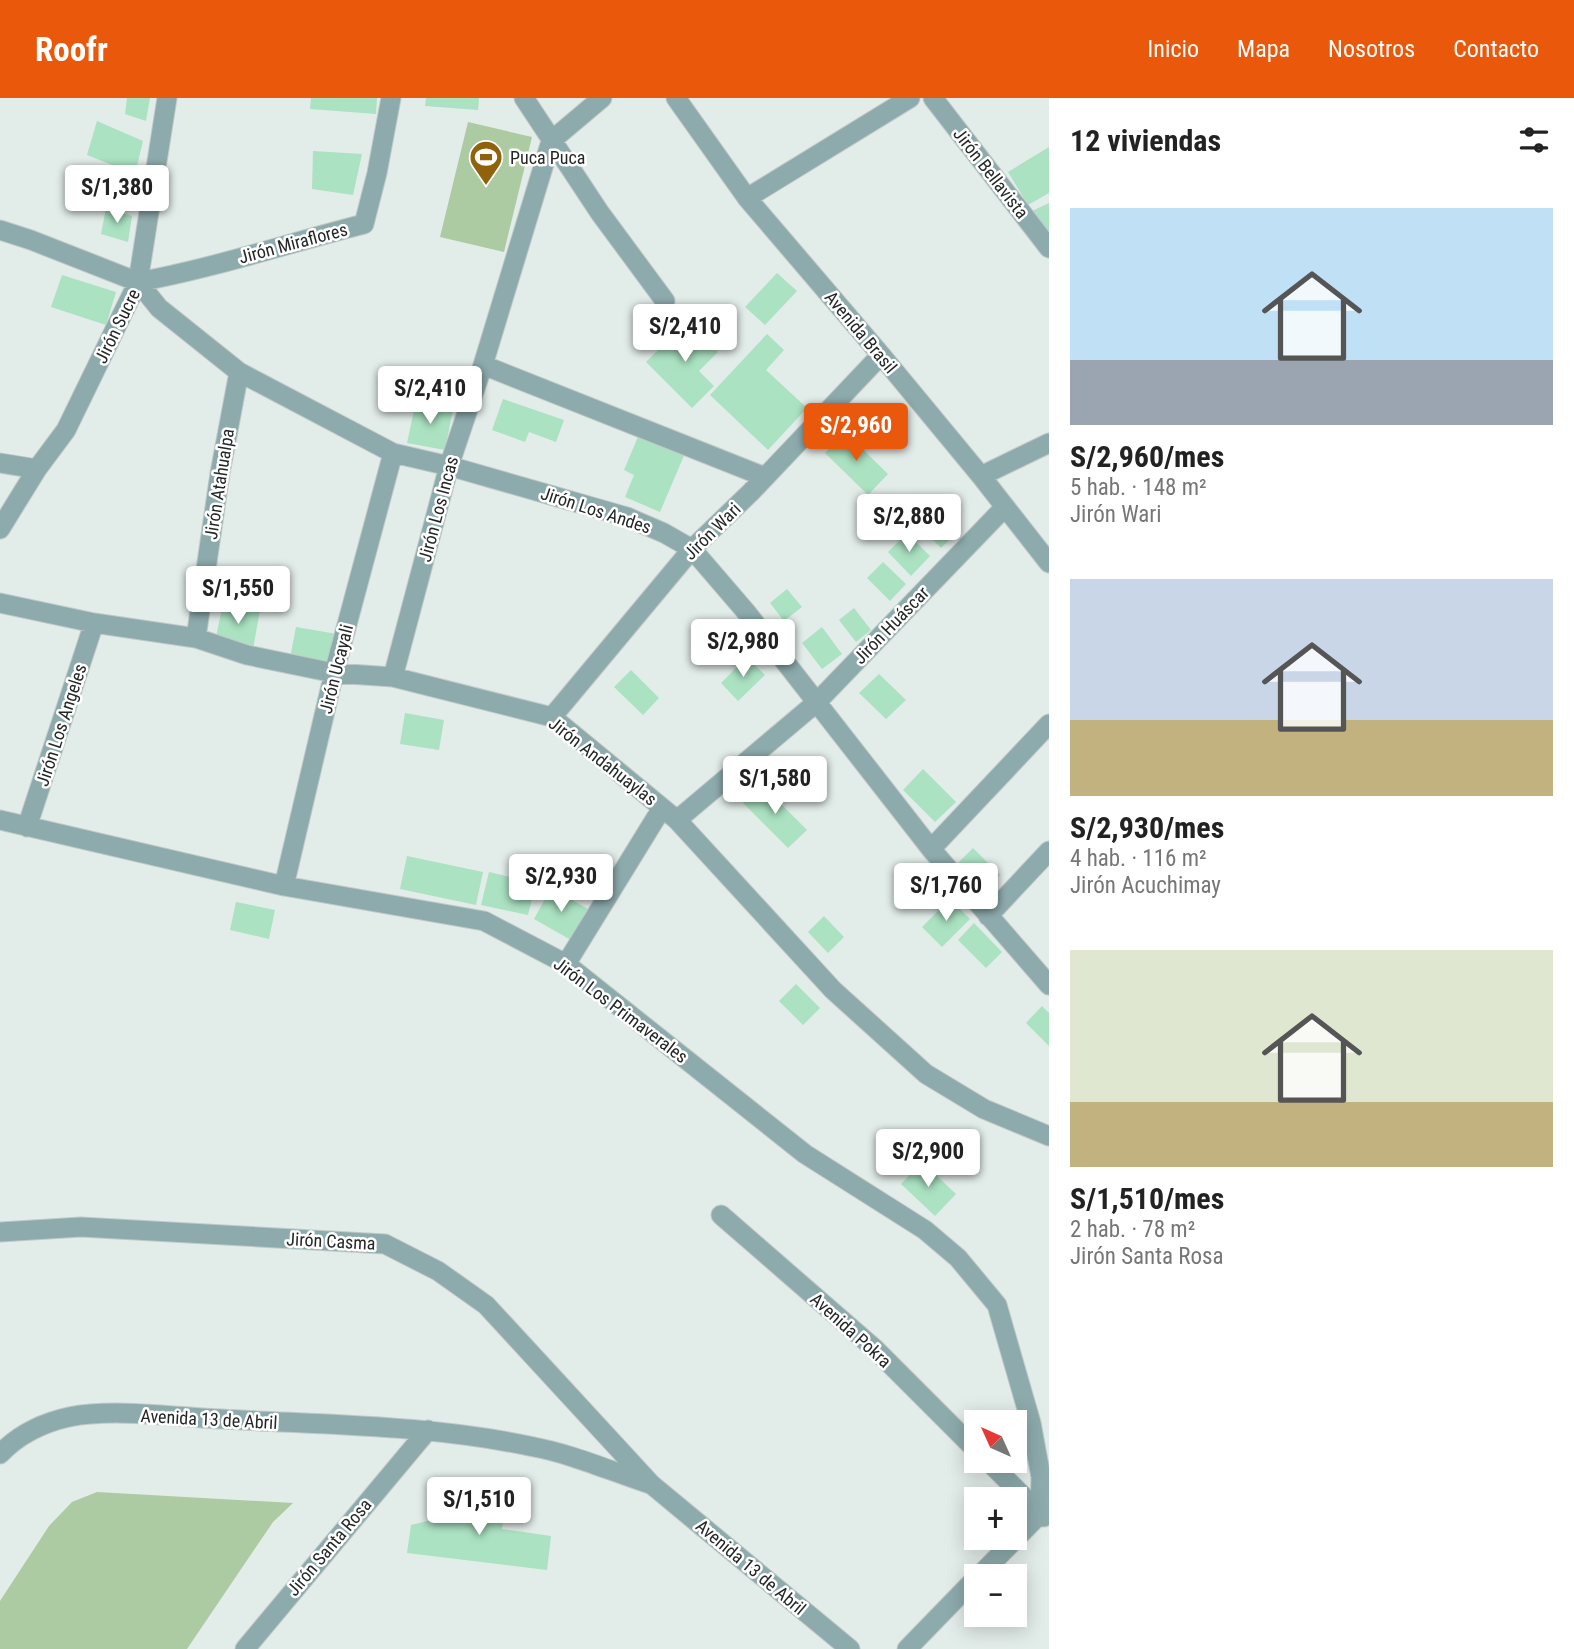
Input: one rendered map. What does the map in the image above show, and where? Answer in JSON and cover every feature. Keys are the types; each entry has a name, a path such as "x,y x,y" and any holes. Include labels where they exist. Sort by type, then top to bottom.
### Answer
{"street":[{"name":"Jirón Sucre","path":"0,529 37,469 66,430 138,282 167,98"},
{"name":"Jirón Miraflores","path":"138,282 187,273 276,246 364,224 391,98"},
{"path":"524,98 600,213 665,301"},
{"path":"551,141 603,98"},
{"name":"Avenida Brasil","path":"676,98 747,198 881,355 1049,563"},
{"path":"747,198 910,98"},
{"name":"Jirón Bellavista","path":"933,98 1049,248"},
{"name":"Jirón Los Incas","path":"393,677 449,466 483,365 551,141"},
{"name":"Jirón Los Andes","path":"0,230 138,282 159,307 239,372 393,453 449,466 626,517 664,533 692,549 747,613 931,849 1049,985"},
{"name":"Jirón Wari","path":"552,717 692,549 881,355"},
{"path":"483,365 765,477"},
{"name":"Jirón Atahualpa","path":"196,638 220,472 239,372"},
{"path":"981,476 1049,443"},
{"name":"Jirón Ucayali","path":"284,886 334,673 393,453"},
{"path":"0,463 37,469"},
{"name":"Jirón Huáscar","path":"677,820 817,702 1005,507"},
{"name":"Jirón Andahuaylas","path":"0,603 94,623 196,638 247,655 334,673 393,677 552,717 677,820 833,990 926,1074 984,1110 1049,1136"},
{"name":"Jirón Los Angeles","path":"27,827 94,623"},
{"path":"931,849 1049,724"},
{"path":"566,964 662,807"},
{"name":"Jirón Los Primaverales","path":"0,820 284,886 484,921 566,964 805,1154 925,1230 958,1258 998,1305 1045,1477 1045,1518"},
{"path":"988,916 1049,850"},
{"name":"Avenida Pokra","path":"721,1215 875,1349 964,1438"},
{"name":"Jirón Casma","path":"0,1232 81,1227 385,1244 438,1271 486,1305 651,1484"},
{"name":"Avenida 13 de Abril","path":"0,1454 12,1441 42,1424 102,1413 428,1430"},
{"path":"428,1430 536,1447 651,1484"},
{"name":"Jirón Santa Rosa","path":"245,1649 428,1430"},
{"path":"993,1564 1045,1518 1001,1474"},
{"name":"Avenida 13 de Abril","path":"651,1484 850,1649"},
{"path":"907,1649 964,1591"}],"green space":[{"name":"Puca Puca","path":"468,122 532,137 504,252 440,237"},
{"path":"97,1492 293,1503 273,1522 187,1649 0,1649 0,1601 49,1526 72,1502"}],"building":[{"path":"127,98 150,98 146,121 125,114"},
{"path":"311,98 377,98 376,114 310,109"},
{"path":"426,98 479,98 478,110 425,106"},
{"path":"97,121 143,141 135,174 87,155"},
{"path":"1049,147 1049,193 1028,205 1008,172"},
{"path":"313,151 362,154 353,195 312,189"},
{"path":"1049,203 1049,247 1032,211"},
{"path":"106,208 132,216 128,242 101,234"},
{"path":"777,273 797,291 765,325 745,307"},
{"path":"62,275 116,292 106,325 51,307"},
{"path":"687,321 718,352 699,371 714,386 692,408 646,362"},
{"path":"767,334 784,350 766,370 807,408 768,450 710,395"},
{"path":"503,399 564,420 556,442 529,432 525,442 492,430"},
{"path":"416,401 453,409 445,450 407,443"},
{"path":"640,432 686,451 660,512 625,497 634,475 624,470"},
{"path":"845,432 888,474 868,495 825,453"},
{"path":"934,505 959,530 941,548 916,523"},
{"path":"907,533 930,556 911,576 888,552"},
{"path":"883,562 906,584 890,601 867,578"},
{"path":"787,589 802,607 784,621 770,603"},
{"path":"223,603 260,610 253,649 215,642"},
{"path":"854,608 871,630 856,642 839,620"},
{"path":"296,627 337,634 331,666 290,658"},
{"path":"822,627 842,654 822,669 802,643"},
{"path":"747,657 765,675 738,701 721,683"},
{"path":"631,670 659,698 643,715 614,687"},
{"path":"879,674 906,700 886,719 859,693"},
{"path":"405,713 444,720 439,750 400,744"},
{"path":"923,769 956,802 935,822 903,790"},
{"path":"761,784 807,830 788,848 743,803"},
{"path":"973,848 1000,875 983,892 956,865"},
{"path":"407,856 483,872 476,905 400,889"},
{"path":"489,872 536,883 528,915 481,905"},
{"path":"551,888 588,909 571,940 534,919"},
{"path":"950,899 970,919 942,947 922,927"},
{"path":"236,902 275,910 269,939 230,930"},
{"path":"824,916 844,937 828,953 808,932"},
{"path":"974,923 1002,952 986,968 958,940"},
{"path":"796,984 820,1008 803,1025 779,1001"},
{"path":"1042,1006 1049,1013 1049,1046 1026,1023"},
{"path":"922,1162 956,1194 935,1216 901,1184"},
{"path":"461,1495 506,1500 502,1529 551,1536 547,1570 407,1553 411,1525 459,1513"}],"place":[{"name":"Puca Puca","path":"486,187"}]}
